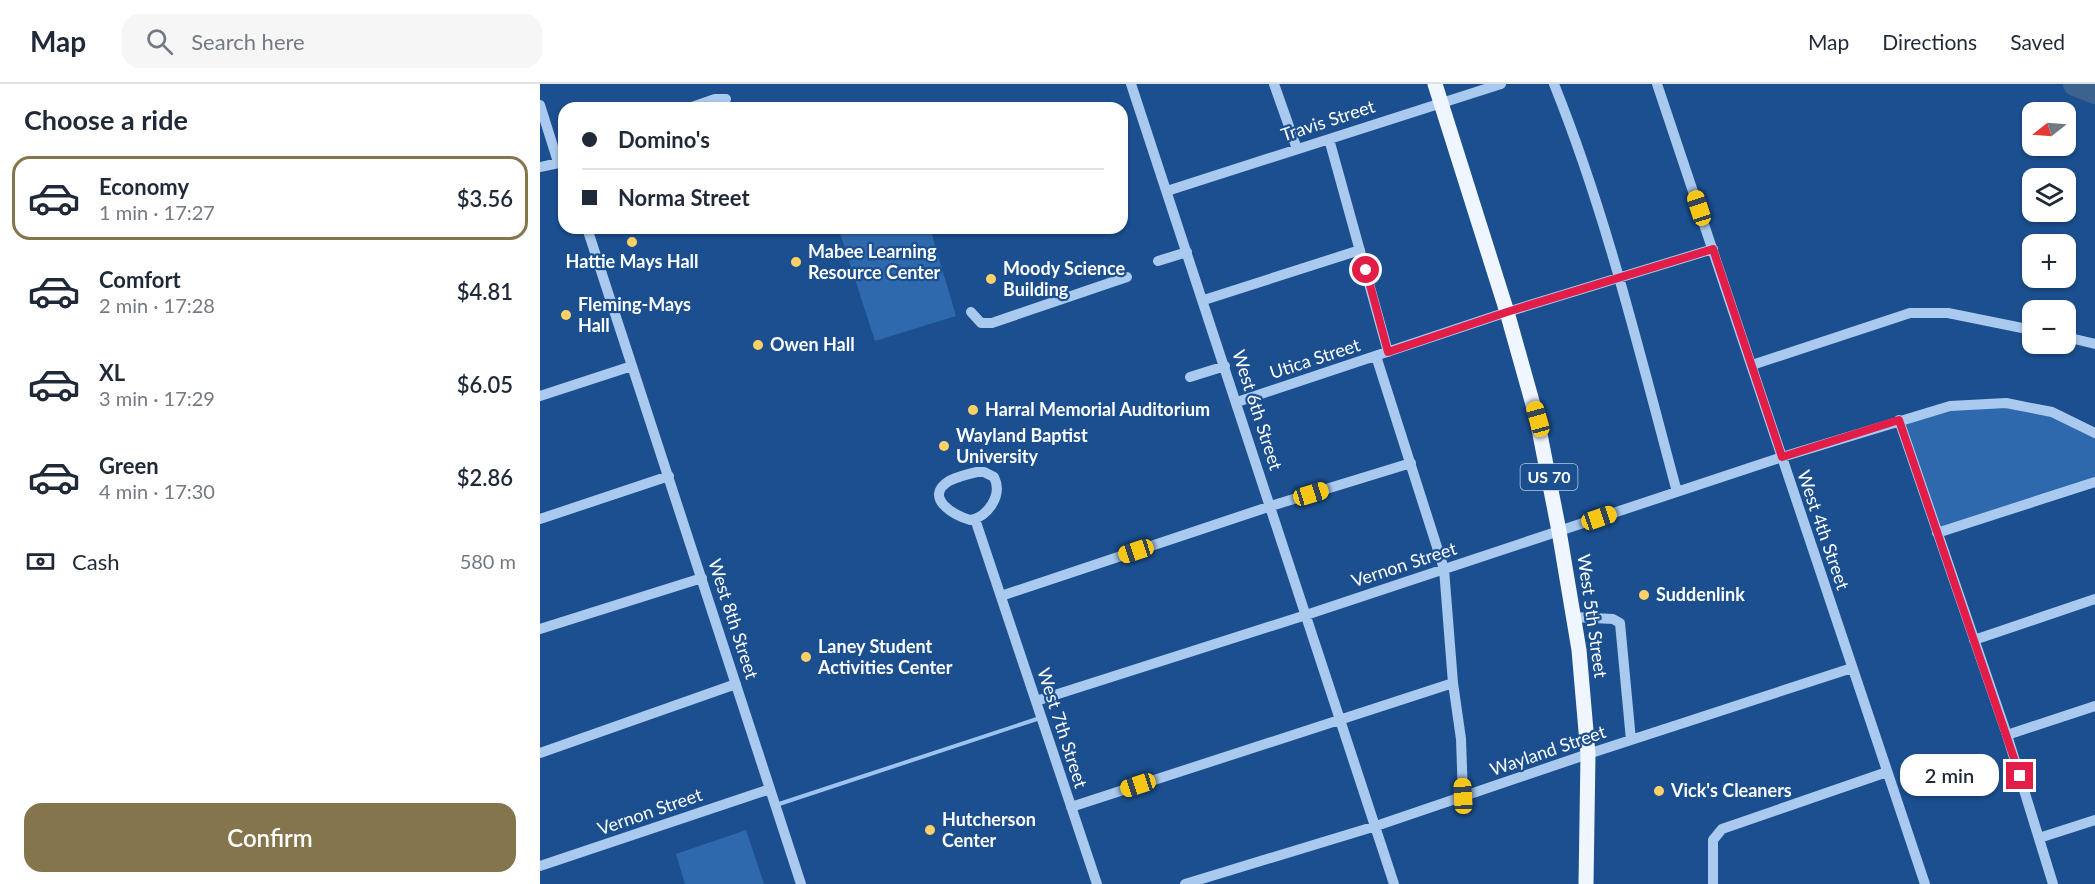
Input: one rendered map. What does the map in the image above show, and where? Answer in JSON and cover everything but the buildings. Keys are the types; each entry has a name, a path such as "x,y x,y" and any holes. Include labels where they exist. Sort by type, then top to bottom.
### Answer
{"main road":[{"name":"West 5th Street","path":"1435,84 1507,312 1538,419 1579,650 1588,754 1586,884"}],"street":[{"name":"West 6th Street","path":"1131,84 1226,366 1394,884"},
{"path":"1274,84 1297,149"},
{"name":"Travis Street","path":"1167,191 1501,84"},
{"path":"1554,84 1572,130 1620,278 1677,492"},
{"name":"West 4th Street","path":"1657,84 1923,883"},
{"path":"706,102 726,99 725,102"},
{"path":"540,105 558,150"},
{"path":"1329,139 1388,352"},
{"path":"540,167 558,161"},
{"name":"West 8th Street","path":"589,234 801,884"},
{"name":"Utica Street","path":"1237,402 1507,312 1713,249"},
{"path":"1204,300 1360,250"},
{"path":"1158,261 1187,252"},
{"path":"971,312 981,323 992,323 1127,278"},
{"path":"1752,365 1910,312 1948,313 2022,328"},
{"path":"2076,339 2095,344"},
{"path":"1376,356 1444,569 1453,683 1461,738 1463,796"},
{"path":"540,396 632,366"},
{"path":"1190,377 1226,366"},
{"name":"Vernon Street","path":"1036,701 1306,615 1782,457 1950,406 2006,403 2052,412 2095,433"},
{"path":"1899,420 2007,735 2053,884"},
{"path":"1001,596 1411,463"},
{"path":"984,472 994,477 995,497 987,511 975,519 964,518 949,511 941,502 940,491 949,482 970,474 984,472"},
{"path":"540,519 669,476"},
{"path":"1937,534 2095,483"},
{"name":"West 7th Street","path":"975,519 1097,884"},
{"path":"540,629 702,578"},
{"path":"1974,640 2095,598"},
{"path":"1574,617 1613,620 1620,623 1631,740"},
{"name":"Wayland Street","path":"1185,884 1376,826 1852,668"},
{"path":"1071,807 1453,683"},
{"path":"540,753 736,684"},
{"path":"2007,735 2095,706"},
{"path":"1713,884 1713,840 1722,829 1887,772"},
{"name":"Vernon Street","path":"540,867 770,789"},
{"path":"2039,838 2095,820"}],"shaded area":[{"path":"840,234 932,234 956,316 875,341"},
{"path":"2006,405 2051,415 2095,436 2095,480 1939,531 1901,422 1949,409"},
{"path":"746,830 764,884 685,884 676,854"}],"waterway":[{"path":"2075,84 2095,92"},
{"path":"776,805 1040,718"}],"place":[{"name":"Hattie Mays Hall","path":"632,242"},
{"name":"Mabee Learning Resource Center","path":"796,262"},
{"name":"Moody Science Building","path":"991,279"},
{"name":"Fleming-Mays Hall","path":"566,315"},
{"name":"Owen Hall","path":"758,345"},
{"name":"Harral Memorial Auditorium","path":"973,410"},
{"name":"Wayland Baptist University","path":"944,446"},
{"name":"Suddenlink","path":"1644,595"},
{"name":"Laney Student Activities Center","path":"806,657"},
{"name":"Vick's Cleaners","path":"1659,791"},
{"name":"Hutcherson Center","path":"930,830"}],"route":[{"path":"1366,270 1388,352 1507,312 1713,249 1782,457 1899,420 2020,776"}]}
